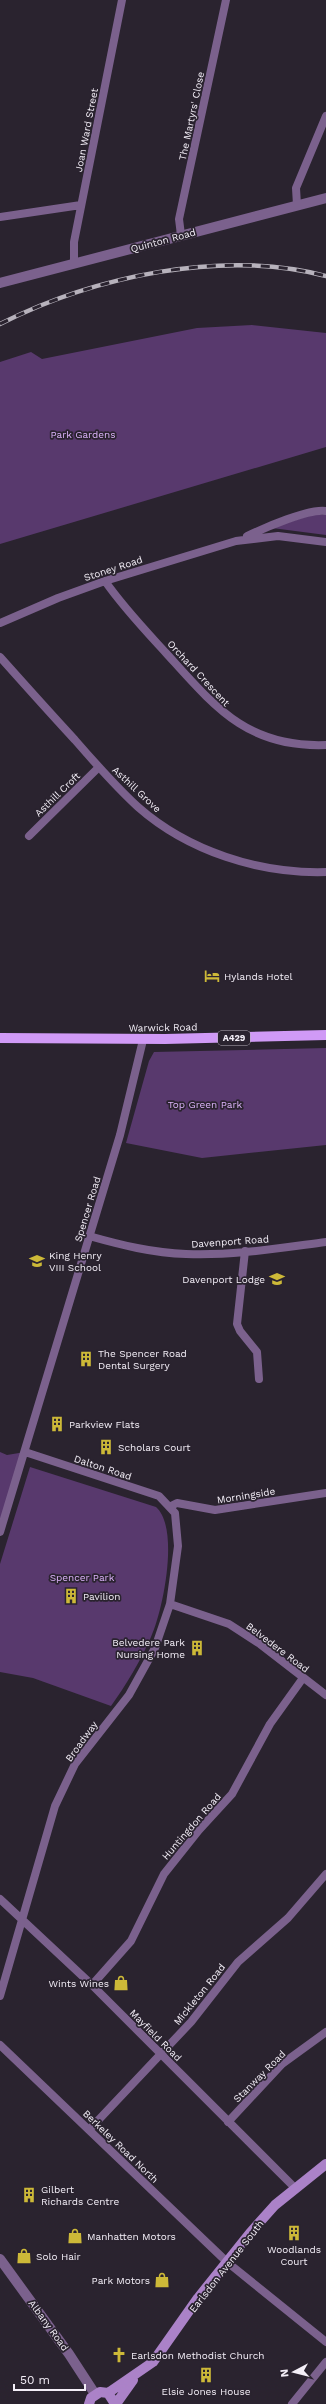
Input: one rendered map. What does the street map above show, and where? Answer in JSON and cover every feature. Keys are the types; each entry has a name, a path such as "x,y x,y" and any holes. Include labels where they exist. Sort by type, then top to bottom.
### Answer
{"main road":[{"name":"Warwick Road","path":"0,1038 143,1040 326,1035"},
{"name":"Earlsdon Avenue South","path":"108,2394 154,2361 198,2298 275,2204 326,2164"},
{"name":"Earlsdon Avenue South","path":"116,2404 135,2376"},
{"path":"89,2404 95,2394 100,2392 108,2394 116,2404"}],"street":[{"name":"Joan Ward Street","path":"74,264 73,246 122,0"},
{"name":"The Martyrs' Close","path":"181,235 180,219 226,0"},
{"path":"297,205 295,192 326,116"},
{"name":"Quinton Road","path":"0,283 326,198"},
{"path":"0,217 81,205"},
{"name":"Stoney Road","path":"0,624 58,598 105,581 236,541 271,525 316,511 326,511"},
{"name":"Stoney Road","path":"236,541 278,536 326,542"},
{"name":"Orchard Crescent","path":"105,581 134,618 197,687 226,716 254,733 273,740 303,745 326,745"},
{"name":"Asthill Grove","path":"0,657 99,767 139,807 161,824 196,845 221,856 253,864 302,871 326,872"},
{"name":"Asthill Croft","path":"29,836 99,767"},
{"name":"Spencer Road","path":"0,1532 120,1135 143,1040"},
{"name":"Davenport Road","path":"89,1236 120,1244 164,1252 207,1254 326,1242"},
{"path":"245,1251 237,1324 240,1331 257,1352 259,1379"},
{"name":"Dalton Road","path":"25,1452 158,1496 171,1506"},
{"name":"Morningside","path":"171,1506 178,1503 215,1510 326,1493"},
{"name":"Broadway","path":"0,1996 22,1918 62,1790 85,1749 138,1681 157,1643 170,1604 176,1572 178,1533 175,1513 171,1506"},
{"name":"Belvedere Road","path":"170,1604 229,1624 260,1644 326,1695"},
{"name":"Huntingdon Road","path":"92,1985 127,1947 164,1874 198,1830 232,1794 270,1724 303,1678"},
{"name":"Mickleton Road","path":"89,2130 191,2022 238,1962 291,1915 326,1874"},
{"name":"Mayfield Road","path":"0,1899 92,1985 295,2188"},
{"name":"Stanway Road","path":"228,2122 282,2064 326,2032"},
{"name":"Berkeley Road North","path":"0,2045 227,2262 326,2342"},
{"name":"Albany Road","path":"0,2259 70,2354 95,2394"},
{"path":"292,2404 326,2362"}],"green space":[{"name":"Park Gardens","path":"252,325 326,333 326,447 0,544 0,362 31,352 42,359 197,328"},
{"path":"314,514 326,515 326,535 272,528"},
{"name":"Top Green Park","path":"326,1048 326,1145 202,1158 126,1143 149,1061 154,1052"},
{"path":"0,1452 7,1455 25,1452 0,1532"},
{"name":"Spencer Park","path":"30,1467 156,1507 163,1518 167,1533 167,1570 156,1625 127,1682 111,1706 33,1678 0,1672 0,1564"}],"railway":[{"path":"0,324 37,307 76,292 117,281 160,272 202,267 245,265 286,268 326,276"}],"place":[{"name":"Hylands Hotel","path":"212,976"},
{"name":"King Henry VIII School","path":"37,1261"},
{"name":"Davenport Lodge","path":"277,1279"},
{"name":"The Spencer Road Dental Surgery","path":"86,1359"},
{"name":"Parkview Flats","path":"57,1424"},
{"name":"Scholars Court","path":"106,1447"},
{"name":"Pavilion","path":"71,1596"},
{"name":"Belvedere Park Nursing Home","path":"197,1648"},
{"name":"Wints Wines","path":"121,1983"},
{"name":"Gilbert Richards Centre","path":"29,2195"},
{"name":"Woodlands Court","path":"294,2233"},
{"name":"Manhatten Motors","path":"75,2236"},
{"name":"Solo Hair","path":"24,2256"},
{"name":"Park Motors","path":"162,2280"},
{"name":"Earlsdon Methodist Church","path":"119,2355"},
{"name":"Elsie Jones House","path":"206,2375"}]}
